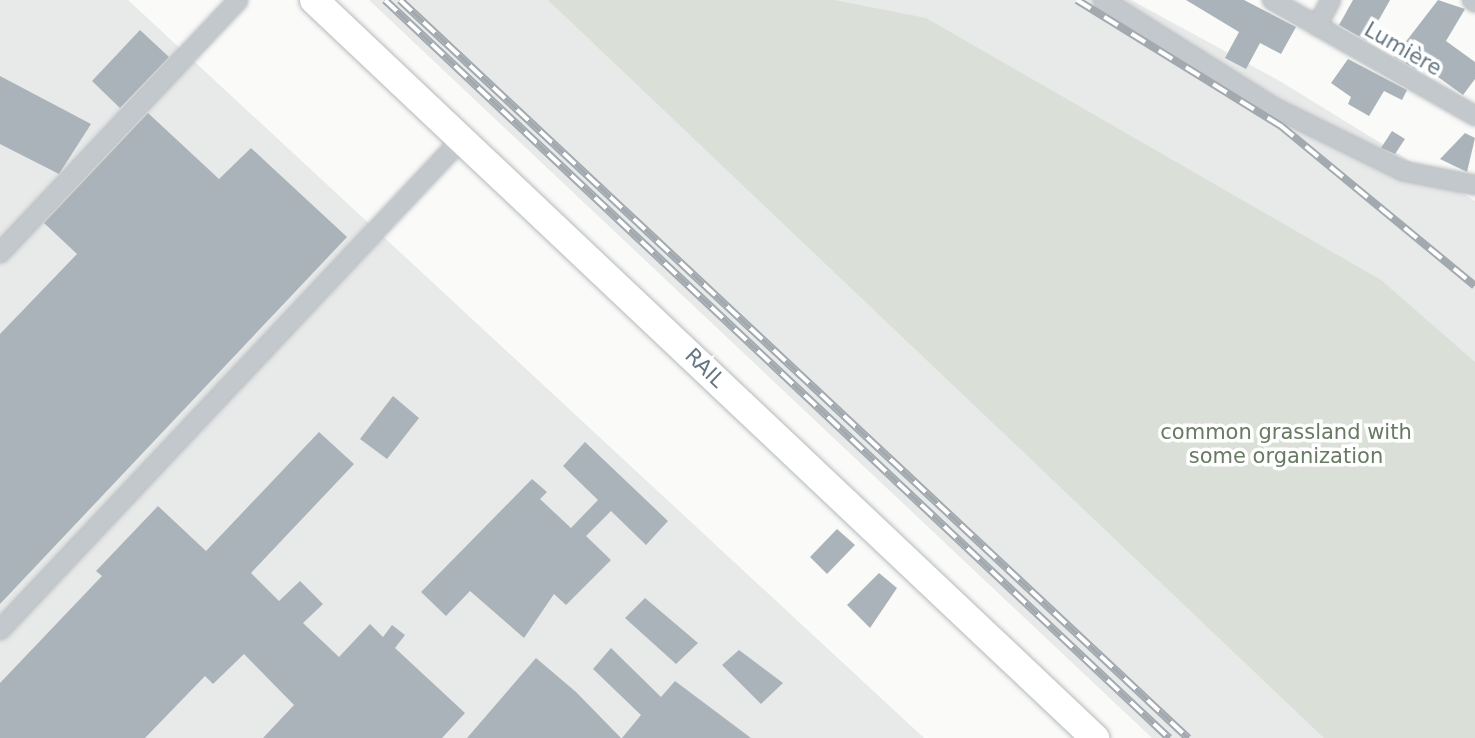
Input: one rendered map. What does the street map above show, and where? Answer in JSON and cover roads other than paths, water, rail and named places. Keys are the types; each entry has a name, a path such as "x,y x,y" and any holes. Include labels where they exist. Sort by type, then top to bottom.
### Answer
{"main road":[{"name":"RAIL","path":"314,0 460,141 1095,738"}],"street":[{"path":"0,253 238,0"},
{"path":"1103,0 1273,107 1404,171 1475,185"},
{"name":"Lumière","path":"1272,0 1475,116"},
{"path":"1317,26 1331,0"},
{"path":"0,630 460,141"}],"railway":[{"path":"385,0 1169,738"},
{"path":"400,0 1188,738"},
{"path":"1077,0 1281,126 1475,286"}],"park label":[{"name":"common grassland with some organization","path":"1286,444"}]}
